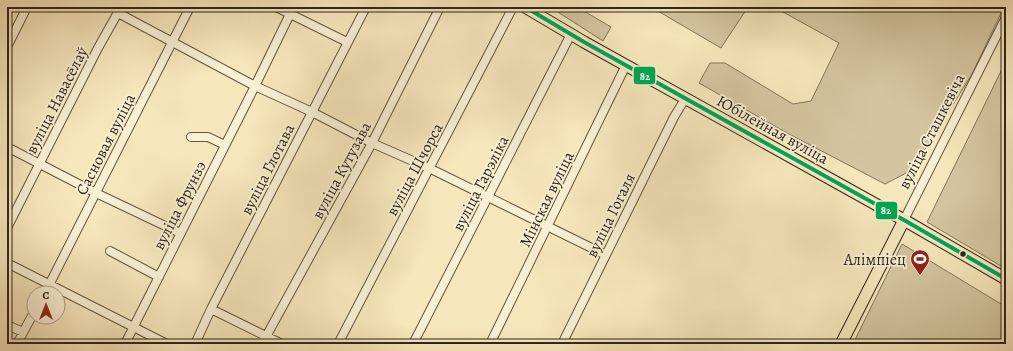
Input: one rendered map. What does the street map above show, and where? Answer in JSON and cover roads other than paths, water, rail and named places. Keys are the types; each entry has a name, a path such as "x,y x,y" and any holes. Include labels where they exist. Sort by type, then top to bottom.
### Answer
{"main road":[{"name":"Юбілейная вуліца","path":"526,7 685,99 904,220 1006,279"},
{"name":"вуліца Сташкевіча","path":"841,344 904,220"}],"street":[{"path":"7,48 27,7"},
{"name":"Сасновая вуліца","path":"50,284 190,7"},
{"path":"276,7 347,42"},
{"name":"вуліца Глотава","path":"195,344 210,309 366,7"},
{"name":"вуліца Кутузава","path":"262,344 372,143 440,7"},
{"name":"вуліца Шчорса","path":"338,344 431,169 513,7"},
{"path":"120,10 172,43 255,86 312,112 372,143 431,169 606,255"},
{"name":"вуліца Навасёлаў","path":"7,228 98,48 120,10"},
{"name":"вуліца Фрунзэ","path":"125,344 290,14"},
{"name":"вуліца Сташкевіча","path":"904,220 1006,17"},
{"name":"вуліца Гарэліка","path":"413,344 571,34"},
{"name":"Мінская вуліца","path":"490,344 549,226 626,65"},
{"name":"вуліца Гогаля","path":"562,344 674,117 685,99"},
{"name":"вуліца Фрунзэ","path":"191,137 208,137 225,145"},
{"path":"7,146 96,193 180,233"},
{"path":"110,251 159,277"},
{"path":"7,263 167,344"},
{"path":"210,309 282,344"},
{"path":"7,325 22,332"},
{"path":"17,344 26,325"}],"place":[{"name":"Алімпіец","path":"920,276"}]}
